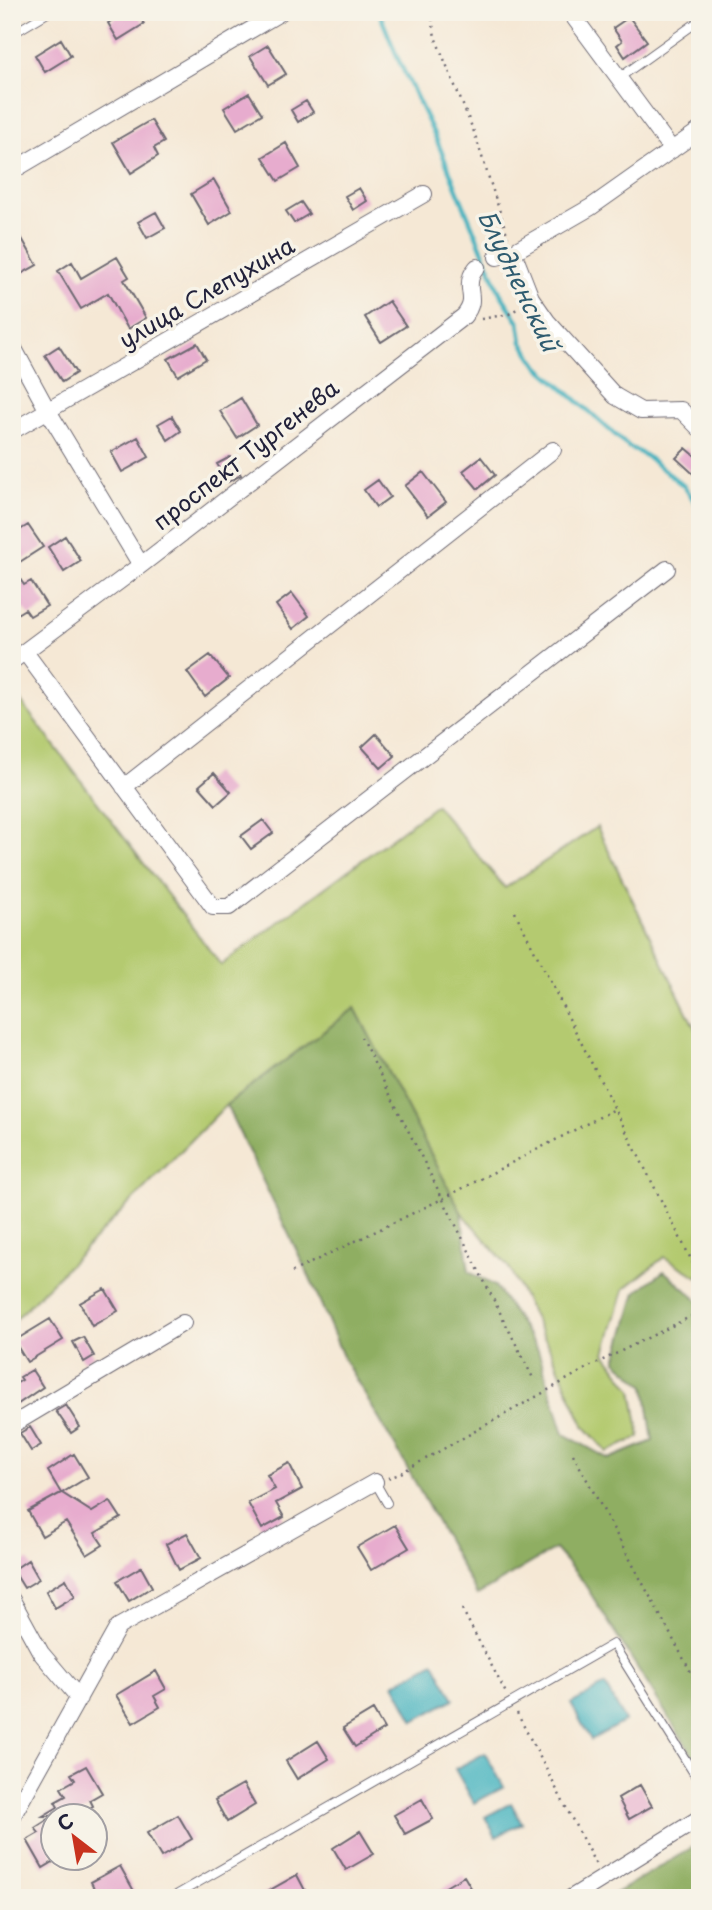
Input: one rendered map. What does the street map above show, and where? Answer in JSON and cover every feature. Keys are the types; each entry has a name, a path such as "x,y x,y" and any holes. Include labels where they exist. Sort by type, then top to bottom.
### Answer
{"street":[{"path":"12,171 281,12"},
{"path":"570,12 672,150"},
{"path":"700,130 591,208 505,255 547,321 615,396 641,411 681,410 700,429"},
{"name":"улица Слепухина","path":"12,431 424,194"},
{"path":"470,309 470,279 477,267"},
{"name":"проспект Тургенева","path":"18,657 141,565 470,309"},
{"path":"12,345 48,411 141,565"},
{"path":"124,787 554,450"},
{"path":"18,657 124,787 214,907 229,907 667,569"},
{"path":"12,1425 183,1323"},
{"path":"12,1817 118,1627 375,1482"},
{"path":"12,1600 41,1653 79,1698"},
{"path":"571,1898 700,1818"}],"lane":[{"path":"12,34 49,12"},
{"path":"619,78 700,20"},
{"path":"375,1482 387,1503"},
{"path":"171,1898 613,1644 700,1783"}],"path":[{"path":"431,12 435,37 474,132 505,255"},
{"path":"470,309 482,320 509,314 517,309"},
{"path":"515,912 700,1278"},
{"path":"361,1037 534,1380"},
{"path":"292,1272 442,1199 615,1109"},
{"path":"375,1482 397,1475 589,1367 700,1312"},
{"path":"573,1454 700,1689"},
{"path":"463,1609 602,1878"}],"green space":[{"path":"12,690 221,965 436,805 505,888 597,827 700,1039 700,1278 664,1257 624,1289 605,1353 632,1390 640,1437 607,1452 584,1426 552,1353 508,1266 461,1212 355,1008 226,1105 12,1323"},
{"path":"355,1008 461,1212 469,1272 495,1286 538,1350 564,1434 609,1459 653,1441 645,1386 616,1361 636,1292 664,1271 700,1302 700,1767 582,1580 555,1549 477,1595 344,1359 311,1280 226,1105"},
{"path":"700,1843 700,1898 607,1898"}],"water":[{"path":"434,1662 454,1699 414,1721 394,1684"},
{"path":"605,1685 625,1721 591,1740 571,1704"},
{"path":"485,1753 504,1787 474,1803 455,1769"},
{"path":"511,1803 522,1823 496,1837 485,1817"}],"building":[{"path":"124,12 137,12 144,24 118,40 108,23"},
{"path":"629,17 647,41 625,57 617,45 622,41 613,28"},
{"path":"61,39 71,56 45,72 35,55"},
{"path":"268,45 286,74 268,85 250,56"},
{"path":"249,93 262,114 237,129 224,108"},
{"path":"306,101 313,112 298,122 291,110"},
{"path":"151,120 164,142 154,148 158,156 131,173 113,142"},
{"path":"286,143 300,168 278,181 263,157"},
{"path":"214,180 232,211 209,225 191,194"},
{"path":"359,188 367,201 353,210 345,196"},
{"path":"301,202 309,214 294,223 286,211"},
{"path":"156,212 165,228 147,238 138,222"},
{"path":"12,221 37,265 12,279"},
{"path":"117,257 129,277 124,280 146,318 128,329 108,293 81,309 58,271 72,262 81,278"},
{"path":"389,301 406,326 381,342 365,317"},
{"path":"197,343 206,359 178,376 168,359"},
{"path":"59,346 76,373 62,382 45,355"},
{"path":"241,398 257,425 237,438 220,411"},
{"path":"172,416 181,431 168,440 158,424"},
{"path":"138,437 149,457 122,472 111,452"},
{"path":"686,448 700,460 700,480 676,458"},
{"path":"230,457 241,475 228,482 217,464"},
{"path":"481,457 495,475 478,489 463,471"},
{"path":"423,472 446,502 428,516 405,486"},
{"path":"378,480 390,497 376,507 364,490"},
{"path":"28,525 43,547 12,567 12,535"},
{"path":"65,536 81,561 64,572 48,547"},
{"path":"12,567 24,585 31,581 47,606 30,616 25,609 12,617"},
{"path":"292,593 309,616 293,629 276,605"},
{"path":"210,655 229,678 205,697 187,672"},
{"path":"376,734 395,756 381,768 362,747"},
{"path":"214,773 231,792 216,805 199,786"},
{"path":"263,820 273,833 251,849 241,836"},
{"path":"105,1289 118,1311 92,1326 80,1303"},
{"path":"50,1319 63,1340 27,1362 14,1341"},
{"path":"83,1337 94,1356 84,1362 73,1342"},
{"path":"32,1370 43,1387 12,1408 12,1386"},
{"path":"66,1405 80,1427 71,1433 56,1411"},
{"path":"30,1427 41,1445 31,1451 20,1433"},
{"path":"74,1454 88,1477 62,1493 92,1512 110,1501 121,1518 95,1533 103,1545 87,1555 66,1522 42,1536 28,1511 61,1493 48,1471"},
{"path":"289,1463 302,1489 276,1503 284,1517 262,1529 248,1503 275,1489 267,1475"},
{"path":"395,1525 409,1548 371,1570 357,1547"},
{"path":"187,1533 201,1558 179,1570 166,1544"},
{"path":"28,1560 39,1579 24,1588 13,1570"},
{"path":"141,1567 152,1587 129,1601 117,1581"},
{"path":"66,1579 75,1596 55,1608 46,1591"},
{"path":"156,1671 166,1689 154,1696 160,1707 133,1723 116,1695"},
{"path":"373,1710 384,1729 355,1747 343,1728"},
{"path":"318,1741 329,1759 297,1779 286,1761"},
{"path":"86,1766 102,1793 90,1801 57,1801 66,1796 61,1788 75,1780 71,1774"},
{"path":"243,1784 255,1805 227,1822 215,1800"},
{"path":"640,1785 652,1806 629,1819 618,1798"},
{"path":"422,1799 433,1819 405,1834 394,1815"},
{"path":"178,1815 192,1839 161,1857 147,1833"},
{"path":"360,1831 374,1854 346,1870 333,1848"},
{"path":"38,1834 38,1859 27,1840"},
{"path":"120,1866 134,1891 121,1898 99,1898 91,1882"},
{"path":"297,1875 309,1898 256,1898"},
{"path":"464,1876 477,1898 427,1898"}],"waterway":[{"name":"Блудненский","path":"379,12 435,136 500,293 519,322 522,342 539,367 629,447 646,456 684,486 700,509"}]}
